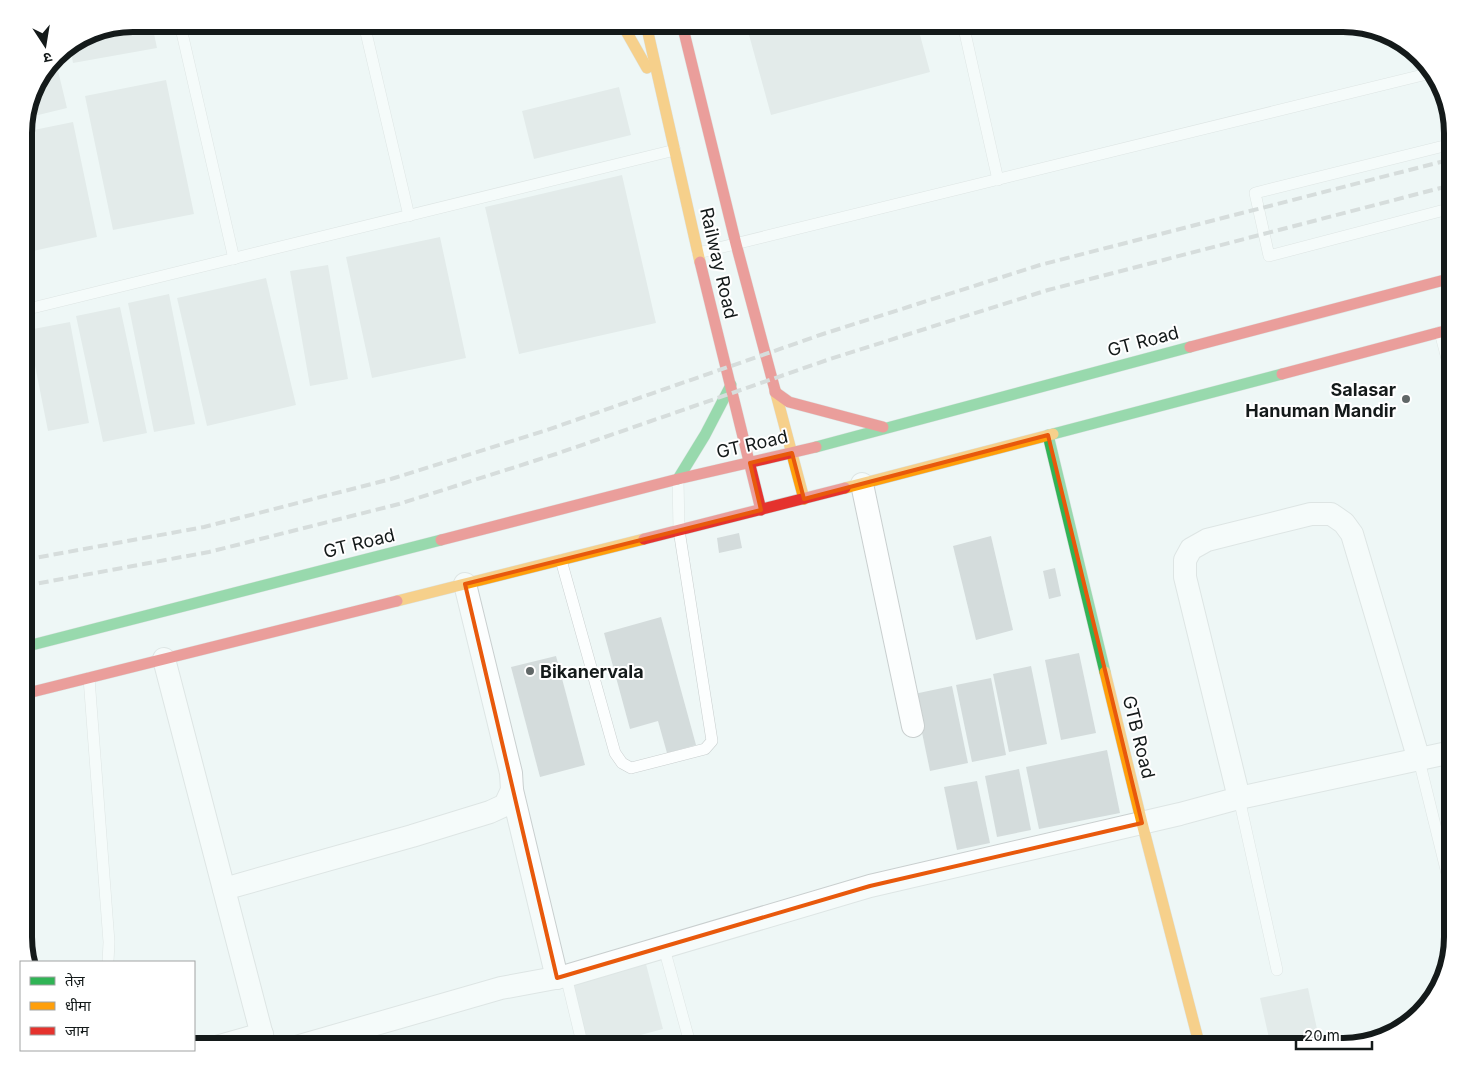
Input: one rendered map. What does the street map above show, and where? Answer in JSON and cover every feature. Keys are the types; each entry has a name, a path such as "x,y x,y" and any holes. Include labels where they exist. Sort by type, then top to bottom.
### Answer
{"main road":[{"path":"627,33 662,96"},
{"name":"Railway Road","path":"648,33 698,253 761,510"},
{"name":"Railway Road","path":"684,33 736,244 804,500"},
{"path":"694,33 697,85"},
{"name":"GT Road","path":"33,645 678,479 792,453 884,427 1444,280"},
{"path":"33,693 804,500 1444,331"},
{"path":"678,479 705,435 731,385"},
{"path":"775,392 789,402 884,427"},
{"name":"GTB Road","path":"1048,435 1142,823 1198,1038"},
{"name":"GT Road","path":"33,639 58,638"}],"street":[{"path":"862,484 913,726"},
{"path":"1239,798 1185,577 1185,560 1191,549 1207,540 1311,514 1331,514 1344,523 1352,534 1419,760"},
{"path":"465,584 511,773 512,790 561,977"},
{"path":"164,659 263,1038"},
{"path":"327,1038 501,988 561,977 870,886 1180,814 1239,798 1444,754"},
{"path":"224,889 490,812 505,805 512,790"}],"lane":[{"path":"965,32 998,180"},
{"path":"182,33 234,259"},
{"path":"366,33 409,216"},
{"path":"698,253 1425,74"},
{"path":"1444,146 1255,193 1269,256 1444,210"},
{"path":"33,308 675,150"},
{"path":"1440,332 1444,347"},
{"path":"561,560 615,753 622,763 632,768 705,749 712,741 680,530 678,479"},
{"path":"89,678 109,942 108,961"},
{"path":"1419,760 1444,862"},
{"path":"1239,798 1277,970"},
{"path":"664,948 689,1038"},
{"path":"561,977 580,1038"}],"highlighted area":[{"path":"1048,435 1142,823 870,886 557,978 465,584 761,510 750,463 792,453 804,499"}],"building":[{"path":"748,32 919,32 930,72 771,115"},
{"path":"127,33 154,33 157,48 73,63 71,54 95,40 113,34"},
{"path":"55,70 58,70 67,108 34,116 46,83"},
{"path":"166,80 194,214 113,230 85,96"},
{"path":"619,87 631,135 534,159 522,111"},
{"path":"73,122 97,237 33,251 33,130"},
{"path":"622,175 656,323 519,354 485,207"},
{"path":"440,237 466,358 372,378 346,257"},
{"path":"328,265 348,379 310,386 290,271"},
{"path":"266,278 296,405 207,426 177,298"},
{"path":"169,294 195,424 154,432 128,303"},
{"path":"120,307 147,433 103,442 76,316"},
{"path":"70,322 89,423 48,431 33,355 33,329"},
{"path":"739,533 742,548 719,553 717,538"},
{"path":"991,536 1013,630 976,640 953,546"},
{"path":"1055,568 1061,596 1049,599 1043,571"},
{"path":"661,617 696,745 667,753 658,721 630,729 604,633"},
{"path":"1079,653 1096,733 1061,740 1045,660"},
{"path":"556,656 585,765 540,777 511,667"},
{"path":"1031,666 1047,744 1009,752 993,674"},
{"path":"991,678 1006,755 972,762 956,685"},
{"path":"952,686 968,763 930,771 914,694"},
{"path":"1107,750 1120,813 1039,829 1026,767"},
{"path":"1019,769 1031,830 997,837 985,776"},
{"path":"977,781 990,843 957,850 944,787"},
{"path":"646,964 663,1029 630,1038 584,1038 570,984"},
{"path":"1308,988 1319,1038 1269,1038 1260,998"},
{"path":"371,1032 372,1038 349,1038"}],"railway":[{"path":"33,558 204,527 391,479 547,430 823,334 1040,265 1444,161"},
{"path":"33,584 209,552 399,504 556,454 830,359 1048,290 1444,187"}],"traffic: fast":[{"path":"816,447 1190,347"},
{"path":"1053,434 1282,374"},
{"path":"678,479 705,435 731,385"},
{"path":"1048,435 1105,672"},
{"path":"33,645 441,540"}],"traffic: slow":[{"path":"627,33 647,68"},
{"path":"648,33 700,262"},
{"path":"775,390 804,499"},
{"path":"845,488 1053,434"},
{"path":"397,601 644,539"},
{"path":"1105,672 1198,1038"}],"traffic: jam":[{"path":"684,33 736,244 775,390"},
{"path":"700,262 761,510"},
{"path":"1190,347 1444,280"},
{"path":"1282,374 1444,331"},
{"path":"775,392 789,402 883,427"},
{"path":"441,540 678,479 816,447"},
{"path":"644,539 845,488"},
{"path":"33,692 397,601"}],"place":[{"name":"Salasar Hanuman Mandir","path":"1406,399"},
{"name":"Bikanervala","path":"530,671"}]}
